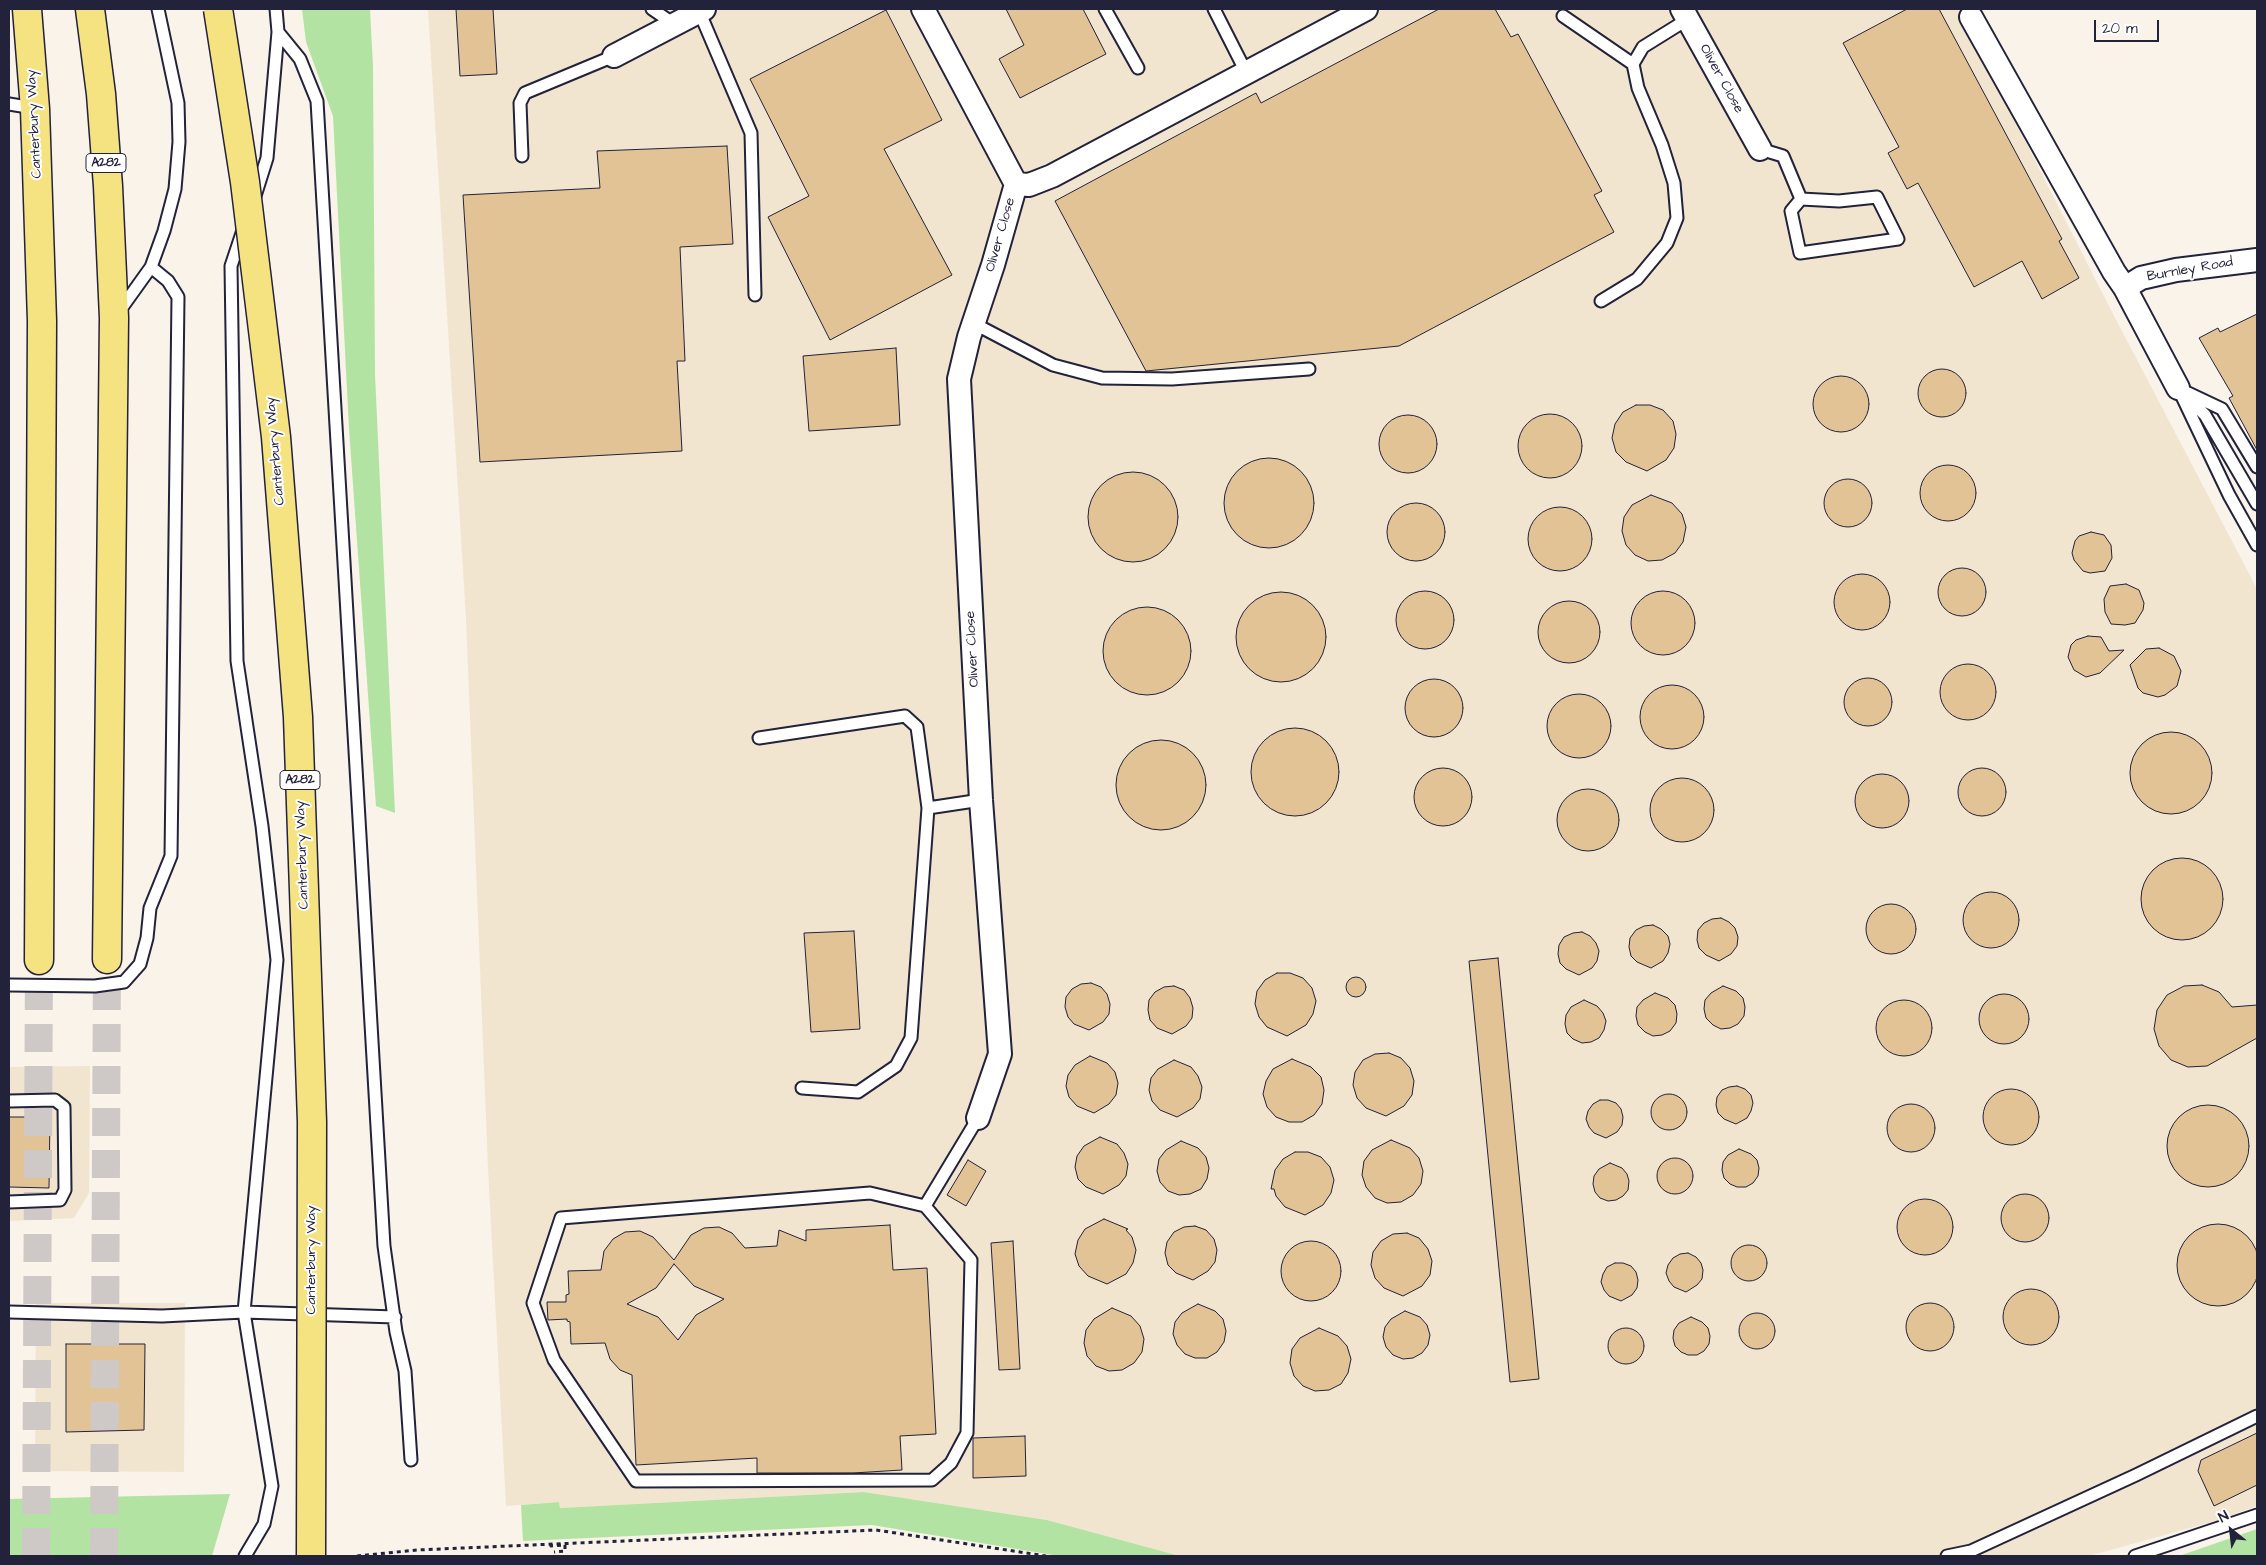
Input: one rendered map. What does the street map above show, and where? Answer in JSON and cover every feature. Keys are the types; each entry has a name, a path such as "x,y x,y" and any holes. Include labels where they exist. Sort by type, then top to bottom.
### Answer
{"highway":[{"name":"Canterbury Way","path":"27,9 22,106 42,349 39,960"},
{"name":"A282","path":"90,9 108,186 114,318 107,959"},
{"name":"Canterbury Way","path":"218,9 245,182 276,437 298,717 312,1122 311,1556"}],"street":[{"name":"Oliver Close","path":"923,9 1016,184 993,265 973,323 959,379 981,800 1000,1054 978,1118"},
{"name":"Oliver Close","path":"1016,184 1030,185 1052,176 1366,9"},
{"path":"614,56 702,10"},
{"name":"Oliver Close","path":"1685,14 1760,149"},
{"path":"1971,17 2114,272 2125,288 2178,388"},
{"name":"Burnley Road","path":"2125,288 2141,278 2176,270 2257,260"}],"lane":[{"path":"114,318 151,267 164,230 174,189 179,142 178,103 158,9"},
{"path":"245,1556 264,1524 272,1486 244,1312 277,960 262,826 237,661 231,266 267,158 278,32 276,9"},
{"path":"652,9 674,24"},
{"path":"1105,9 1138,68"},
{"path":"1214,9 1246,72"},
{"path":"702,10 751,134 756,295"},
{"path":"1601,301 1637,279 1667,243 1677,218 1674,183 1662,145 1638,88 1633,64 1642,47 1685,14"},
{"path":"1562,16 1633,64"},
{"path":"278,32 300,59 317,102 384,1246 405,1371 411,1460"},
{"path":"522,156 520,102 525,93 614,56"},
{"path":"1760,149 1783,156 1801,199"},
{"path":"1877,197 1898,239 1800,253 1791,211 1801,199 1839,201 1877,197"},
{"path":"9,985 95,986 124,982 140,964 147,938 150,908 171,856 178,297 168,281 151,267"},
{"path":"973,323 1053,364 1102,378 1172,379 1309,369"},
{"path":"2178,388 2222,409 2257,467"},
{"path":"2178,388 2205,415 2257,504"},
{"path":"2178,388 2229,495 2257,545"},
{"path":"759,738 905,716 916,727 928,808 911,1038 896,1066 858,1092 802,1088"},
{"path":"928,808 981,800"},
{"path":"9,1101 55,1100 64,1107 65,1190 60,1200 9,1202"},
{"path":"925,1206 978,1118"},
{"path":"870,1193 925,1206 971,1260 967,1433 951,1463 932,1480 636,1481 554,1360 533,1303 561,1218 870,1193"},
{"path":"9,1312 162,1316 244,1312 395,1317"},
{"path":"1947,1556 1971,1551 2136,1475 2257,1416"},
{"path":"2135,1556 2257,1515"}],"path":[{"path":"357,1556 417,1550 876,1530 1046,1556"},
{"path":"551,1544 551,1546 565,1545 566,1552 554,1552"}],"shaded area":[{"path":"428,9 1958,9 2111,310 2257,589 2257,1506 2215,1521 2089,1556 1180,1556 1047,1520 864,1492 560,1508 559,1502 506,1506 488,1168 466,618"},
{"path":"90,1066 89,1193 74,1218 9,1221 9,1067"},
{"path":"36,1303 185,1303 184,1472 35,1471"}],"green space":[{"path":"302,9 370,9 373,66 375,374 395,813 376,806 349,429 333,116 306,42"},
{"path":"864,1492 1047,1520 1180,1556 1059,1556 872,1525 523,1541 521,1505 559,1502 560,1508"},
{"path":"230,1494 212,1556 9,1556 9,1499"},
{"path":"2257,1529 2257,1556 2179,1556"}],"building":[{"path":"456,9 493,9 497,74 460,76"},
{"path":"1006,9 1083,9 1106,54 1020,98 999,59 1024,45"},
{"path":"1439,9 1495,9 1511,37 1518,34 1602,191 1594,195 1614,232 1399,346 1146,371 1055,201 1256,93 1261,103"},
{"path":"1907,9 1939,9 2062,239 2059,241 2079,278 2042,299 2022,261 1974,287 1918,183 1907,189 1888,153 1899,147 1843,43"},
{"path":"886,10 942,120 884,149 952,275 830,340 768,217 809,196 750,79"},
{"path":"727,146 733,244 680,247 685,361 677,361 682,451 480,462 463,195 600,188 597,151"},
{"path":"2257,314 2257,450 2229,398 2233,396 2199,338 2218,328 2220,332"},
{"path":"896,348 900,425 809,431 803,356"},
{"path":"1937,369 1947,369 1959,376 1966,388 1966,398 1959,410 1947,417 1937,417 1929,413 1922,406 1918,398 1918,388 1922,380 1929,373"},
{"path":"1836,376 1846,376 1861,384 1867,393 1869,404 1867,415 1861,424 1846,432 1836,432 1825,427 1818,420 1813,409 1813,399 1818,388 1825,381"},
{"path":"1636,405 1650,405 1663,410 1673,421 1676,434 1674,448 1666,460 1647,471 1626,462 1616,452 1612,438 1615,424 1623,412"},
{"path":"1550,414 1568,420 1576,428 1582,446 1576,464 1568,472 1550,478 1532,472 1524,464 1518,446 1524,428 1532,420"},
{"path":"1408,415 1419,417 1432,428 1437,444 1435,455 1424,468 1408,473 1397,471 1384,460 1379,444 1381,433 1392,420"},
{"path":"1269,458 1286,462 1301,471 1310,486 1314,503 1310,520 1301,535 1286,544 1269,548 1252,544 1237,535 1228,520 1224,503 1228,486 1237,471 1252,462"},
{"path":"1943,465 1953,465 1968,473 1974,482 1976,493 1974,504 1968,513 1953,521 1943,521 1932,516 1925,509 1920,498 1920,488 1925,477 1932,470"},
{"path":"1133,472 1150,476 1165,485 1174,500 1178,517 1174,534 1165,549 1150,558 1133,562 1116,558 1101,549 1092,534 1088,517 1092,500 1101,485 1116,476"},
{"path":"1843,479 1853,479 1865,486 1872,498 1872,508 1865,520 1853,527 1843,527 1835,523 1828,516 1824,508 1824,498 1828,490 1835,483"},
{"path":"1651,495 1672,503 1682,514 1686,527 1683,542 1675,553 1662,560 1648,561 1635,555 1626,545 1622,531 1624,517 1632,505"},
{"path":"1416,503 1427,505 1440,516 1445,532 1443,543 1432,556 1416,561 1405,559 1392,548 1387,532 1389,521 1400,508"},
{"path":"1560,507 1578,513 1586,521 1592,539 1586,557 1578,565 1560,571 1542,565 1534,557 1528,539 1534,521 1542,513"},
{"path":"2091,532 2104,535 2111,545 2112,558 2105,571 2090,573 2083,571 2074,560 2072,553 2075,541 2079,536"},
{"path":"1957,568 1967,568 1976,572 1982,578 1986,592 1982,606 1976,612 1967,616 1957,616 1948,612 1942,606 1938,597 1938,587 1942,578 1948,572"},
{"path":"1862,574 1873,576 1882,582 1888,591 1890,602 1888,613 1882,622 1873,628 1862,630 1851,628 1842,622 1836,613 1834,602 1836,591 1842,582 1851,576"},
{"path":"2126,584 2139,590 2144,603 2143,610 2135,623 2125,625 2111,624 2105,612 2104,599 2110,586"},
{"path":"1425,591 1436,593 1449,604 1454,620 1452,631 1441,644 1425,649 1414,647 1401,636 1396,620 1398,609 1409,596"},
{"path":"1663,591 1681,597 1689,605 1695,623 1689,641 1681,649 1663,655 1645,649 1637,641 1631,623 1637,605 1645,597"},
{"path":"1281,592 1298,596 1313,605 1322,620 1326,637 1322,654 1313,669 1298,678 1281,682 1264,678 1249,669 1240,654 1236,637 1240,620 1249,605 1264,596"},
{"path":"1563,601 1575,601 1591,610 1598,620 1600,632 1598,644 1591,654 1575,663 1563,663 1552,658 1543,649 1538,638 1538,626 1543,615 1552,606"},
{"path":"1138,607 1156,607 1172,614 1184,626 1191,642 1191,660 1184,676 1172,688 1156,695 1138,695 1122,688 1110,676 1103,660 1103,642 1110,626 1122,614"},
{"path":"2088,636 2101,637 2109,651 2124,650 2100,673 2086,677 2074,670 2068,657 2071,645 2076,640"},
{"path":"2159,648 2174,656 2181,671 2177,686 2165,695 2158,697 2143,693 2138,688 2130,665 2146,649"},
{"path":"1968,664 1979,666 1988,672 1994,681 1996,692 1994,703 1988,712 1979,718 1968,720 1957,718 1948,712 1942,703 1940,692 1942,681 1948,672 1957,666"},
{"path":"1863,678 1873,678 1885,685 1892,697 1892,707 1885,719 1873,726 1863,726 1855,722 1848,715 1844,707 1844,697 1848,689 1855,682"},
{"path":"1434,679 1445,681 1458,692 1463,708 1461,719 1450,732 1434,737 1423,735 1410,724 1405,708 1407,697 1418,684"},
{"path":"1672,685 1690,691 1698,699 1704,717 1698,735 1690,743 1672,749 1654,743 1646,735 1640,717 1646,699 1654,691"},
{"path":"1579,694 1597,700 1605,708 1611,726 1605,744 1597,752 1579,758 1561,752 1553,744 1547,726 1553,708 1561,700"},
{"path":"1286,728 1304,728 1320,735 1332,747 1339,763 1339,781 1332,797 1320,809 1304,816 1286,816 1270,809 1258,797 1251,781 1251,763 1258,747 1270,735"},
{"path":"2171,732 2187,735 2200,744 2209,757 2212,773 2209,789 2200,802 2187,811 2171,814 2155,811 2142,802 2133,789 2130,773 2133,757 2142,744 2155,735"},
{"path":"1161,740 1178,744 1193,753 1202,768 1206,785 1202,802 1193,817 1178,826 1161,830 1144,826 1129,817 1120,802 1116,785 1120,768 1129,753 1144,744"},
{"path":"1443,768 1454,770 1467,781 1472,797 1470,808 1459,821 1443,826 1432,824 1419,813 1414,797 1416,786 1427,773"},
{"path":"1977,768 1987,768 1999,775 2006,787 2006,797 1999,809 1987,816 1977,816 1969,812 1962,805 1958,797 1958,787 1962,779 1969,772"},
{"path":"1877,774 1887,774 1897,778 1905,786 1909,801 1905,816 1897,824 1887,828 1877,828 1867,824 1859,816 1855,806 1855,796 1859,786 1867,778"},
{"path":"1682,778 1700,784 1708,792 1714,810 1708,828 1700,836 1682,842 1664,836 1656,828 1650,810 1656,792 1664,784"},
{"path":"1582,789 1594,789 1610,798 1617,808 1619,820 1617,832 1610,842 1594,851 1582,851 1571,846 1562,837 1557,826 1557,814 1562,803 1571,794"},
{"path":"2182,858 2198,861 2211,870 2220,883 2223,899 2220,915 2211,928 2198,937 2182,940 2166,937 2153,928 2144,915 2141,899 2144,883 2153,870 2166,861"},
{"path":"1985,892 1997,892 2007,896 2015,904 2019,920 2015,936 2007,944 1997,948 1985,948 1975,944 1967,936 1963,926 1963,914 1967,904 1975,896"},
{"path":"1891,904 1900,906 1911,915 1916,929 1914,938 1905,949 1891,954 1882,952 1871,943 1866,929 1868,920 1877,909"},
{"path":"1721,918 1735,928 1738,937 1737,946 1731,954 1719,961 1706,955 1699,948 1697,940 1698,930 1704,923 1712,919"},
{"path":"1653,925 1661,929 1668,936 1670,944 1668,953 1663,961 1651,968 1637,962 1631,956 1629,947 1630,938 1636,930 1644,926"},
{"path":"854,931 860,1029 811,1032 804,933"},
{"path":"1582,932 1590,936 1596,943 1599,951 1597,961 1592,968 1579,975 1566,969 1560,963 1558,954 1559,945 1564,937"},
{"path":"1498,958 1539,1379 1510,1382 1469,961"},
{"path":"1277,973 1290,973 1303,978 1312,988 1316,1001 1313,1014 1306,1025 1287,1036 1267,1027 1259,1017 1255,1004 1257,991 1265,980"},
{"path":"1356,977 1363,980 1366,987 1363,994 1356,997 1349,994 1346,987 1349,980"},
{"path":"1091,983 1101,987 1107,994 1110,1004 1109,1014 1103,1022 1089,1030 1074,1024 1068,1017 1065,1007 1066,997 1072,989 1081,984"},
{"path":"2202,985 2219,992 2232,1007 2257,1005 2257,1038 2207,1066 2188,1067 2171,1060 2159,1046 2154,1029 2157,1010 2167,995 2184,986"},
{"path":"1174,986 1184,990 1190,998 1193,1008 1192,1018 1186,1026 1172,1034 1157,1028 1150,1020 1148,1010 1149,1000 1155,992 1164,987"},
{"path":"1723,986 1736,991 1743,998 1745,1007 1744,1016 1738,1024 1730,1028 1721,1029 1713,1025 1706,1018 1704,1009 1705,1000 1711,993"},
{"path":"1655,993 1668,998 1675,1005 1677,1014 1676,1023 1670,1031 1662,1035 1653,1036 1645,1032 1638,1025 1636,1016 1637,1007 1643,1000"},
{"path":"2004,994 2013,996 2024,1005 2029,1019 2027,1028 2018,1039 2004,1044 1995,1042 1984,1033 1979,1019 1981,1010 1990,999"},
{"path":"1584,1000 1597,1006 1603,1013 1606,1021 1604,1030 1599,1038 1591,1042 1582,1043 1573,1039 1567,1033 1565,1024 1566,1015 1571,1007"},
{"path":"1904,1000 1915,1002 1924,1008 1930,1017 1932,1028 1930,1039 1924,1048 1915,1054 1904,1056 1893,1054 1884,1048 1878,1039 1876,1028 1878,1017 1884,1008 1893,1002"},
{"path":"1389,1053 1401,1058 1410,1068 1414,1081 1412,1095 1404,1106 1386,1116 1366,1108 1357,1098 1353,1085 1355,1072 1363,1060 1375,1054"},
{"path":"1090,1056 1107,1063 1115,1072 1118,1083 1116,1095 1109,1104 1094,1113 1077,1106 1069,1097 1066,1086 1068,1075 1075,1065"},
{"path":"1292,1059 1311,1067 1321,1077 1324,1090 1322,1104 1314,1115 1302,1122 1289,1122 1276,1117 1267,1107 1263,1094 1266,1081 1273,1069"},
{"path":"1174,1060 1191,1067 1198,1076 1202,1087 1200,1099 1193,1108 1177,1117 1160,1110 1152,1101 1149,1090 1151,1078 1158,1069"},
{"path":"1737,1086 1745,1089 1751,1095 1753,1103 1747,1118 1736,1124 1724,1119 1718,1113 1716,1105 1717,1097 1722,1090"},
{"path":"2011,1089 2022,1091 2031,1097 2037,1106 2039,1117 2037,1128 2031,1137 2022,1143 2011,1145 2000,1143 1991,1137 1985,1128 1983,1117 1985,1106 1991,1097 2000,1091"},
{"path":"1669,1094 1676,1095 1682,1099 1686,1105 1686,1119 1682,1125 1676,1129 1669,1130 1662,1129 1656,1125 1652,1119 1651,1112 1652,1105 1656,1099 1662,1095"},
{"path":"1600,1100 1616,1103 1621,1109 1623,1117 1622,1125 1617,1132 1606,1138 1594,1133 1586,1119 1588,1111 1593,1104"},
{"path":"1911,1104 1920,1106 1928,1111 1933,1119 1935,1128 1933,1137 1928,1145 1920,1150 1911,1152 1902,1150 1894,1145 1889,1137 1887,1128 1889,1119 1894,1111 1902,1106"},
{"path":"2208,1105 2224,1108 2237,1117 2246,1130 2249,1146 2246,1162 2237,1175 2224,1184 2208,1187 2192,1184 2179,1175 2170,1162 2167,1146 2170,1130 2179,1117 2192,1108"},
{"path":"9,1117 50,1117 49,1188 9,1187"},
{"path":"1100,1137 1117,1144 1124,1153 1128,1164 1126,1176 1119,1185 1103,1194 1086,1187 1078,1179 1075,1167 1077,1156 1084,1146"},
{"path":"1391,1140 1410,1148 1419,1158 1423,1171 1421,1184 1413,1195 1401,1202 1387,1203 1375,1198 1366,1187 1362,1175 1364,1161 1372,1150"},
{"path":"1181,1141 1198,1148 1206,1157 1209,1168 1207,1179 1201,1189 1190,1194 1179,1195 1168,1191 1160,1182 1157,1171 1159,1159 1166,1150"},
{"path":"1739,1149 1751,1154 1757,1160 1759,1168 1758,1176 1753,1183 1746,1187 1737,1187 1730,1184 1724,1178 1722,1170 1723,1162 1728,1155"},
{"path":"1295,1152 1308,1152 1321,1157 1330,1167 1334,1180 1331,1193 1323,1205 1305,1215 1285,1207 1276,1196 1274,1189 1271,1189 1275,1170 1283,1159"},
{"path":"1675,1158 1682,1159 1688,1163 1692,1169 1692,1183 1688,1189 1682,1193 1675,1194 1668,1193 1662,1189 1658,1183 1657,1176 1658,1169 1662,1163 1668,1159"},
{"path":"968,1160 986,1171 966,1206 947,1195"},
{"path":"1610,1163 1622,1168 1627,1174 1629,1181 1628,1190 1623,1196 1616,1200 1608,1201 1600,1198 1595,1192 1593,1184 1594,1176 1599,1169"},
{"path":"2025,1194 2034,1196 2042,1201 2047,1209 2049,1218 2047,1227 2042,1235 2034,1240 2025,1242 2016,1240 2008,1235 2003,1227 2001,1218 2003,1209 2008,1201 2016,1196"},
{"path":"1925,1199 1936,1201 1945,1207 1951,1216 1953,1227 1951,1238 1945,1247 1936,1253 1925,1255 1914,1253 1905,1247 1899,1238 1897,1227 1899,1216 1905,1207 1914,1201"},
{"path":"1104,1219 1128,1229 1126,1230 1132,1237 1136,1250 1133,1263 1126,1274 1107,1284 1088,1276 1079,1266 1075,1254 1078,1240 1085,1229"},
{"path":"2218,1224 2234,1227 2247,1236 2256,1249 2259,1265 2256,1281 2247,1294 2234,1303 2218,1306 2202,1303 2189,1294 2180,1281 2177,1265 2180,1249 2189,1236 2202,1227"},
{"path":"890,1225 893,1270 927,1268 936,1434 900,1436 902,1470 853,1473 757,1473 757,1458 636,1465 632,1375 620,1370 610,1359 605,1343 571,1344 570,1322 567,1319 548,1320 547,1302 566,1302 566,1295 569,1294 568,1271 601,1270 604,1251 613,1239 625,1232 640,1231 653,1237 674,1260 691,1235 704,1228 719,1227 732,1233 745,1248 777,1246 779,1230 806,1241 806,1230","holes":["674,1264 694,1286 724,1299 696,1315 678,1340 658,1317 627,1304 656,1288"]},
{"path":"1195,1226 1206,1230 1214,1239 1217,1250 1215,1262 1208,1271 1193,1280 1176,1273 1168,1265 1165,1253 1167,1242 1174,1232 1184,1227"},
{"path":"1407,1233 1419,1238 1428,1249 1432,1261 1430,1275 1422,1286 1403,1296 1384,1288 1375,1278 1371,1265 1373,1252 1381,1241 1393,1234"},
{"path":"1013,1241 1020,1369 999,1370 991,1243"},
{"path":"1305,1241 1317,1241 1328,1246 1336,1254 1341,1265 1339,1283 1328,1296 1317,1301 1305,1301 1294,1296 1286,1288 1281,1277 1281,1265 1286,1254 1294,1246"},
{"path":"1749,1245 1756,1246 1762,1250 1766,1256 1766,1270 1762,1276 1756,1280 1749,1281 1742,1280 1736,1276 1732,1270 1731,1263 1732,1256 1736,1250 1742,1246"},
{"path":"1688,1253 1696,1257 1701,1263 1703,1270 1702,1279 1697,1285 1686,1292 1674,1287 1666,1273 1668,1265 1673,1258 1680,1254"},
{"path":"1615,1263 1631,1266 1636,1272 1638,1280 1637,1288 1632,1295 1621,1301 1609,1296 1601,1282 1607,1267"},
{"path":"2031,1289 2042,1291 2051,1297 2057,1306 2059,1317 2057,1328 2051,1337 2042,1343 2031,1345 2020,1343 2011,1337 2005,1328 2003,1317 2005,1306 2011,1297 2020,1291"},
{"path":"1930,1303 1939,1305 1947,1310 1952,1318 1954,1327 1952,1336 1947,1344 1939,1349 1930,1351 1921,1349 1913,1344 1908,1336 1906,1327 1908,1318 1913,1310 1921,1305"},
{"path":"1198,1304 1215,1311 1223,1319 1226,1331 1224,1342 1217,1352 1207,1358 1195,1358 1185,1354 1177,1345 1173,1334 1175,1322 1182,1313"},
{"path":"1112,1308 1131,1316 1140,1326 1144,1339 1142,1352 1134,1363 1122,1370 1109,1371 1096,1366 1087,1356 1084,1343 1086,1330 1094,1319"},
{"path":"1405,1311 1420,1317 1427,1325 1430,1335 1428,1345 1422,1353 1413,1358 1403,1359 1393,1355 1386,1347 1383,1337 1385,1327 1391,1319"},
{"path":"1757,1313 1764,1314 1770,1318 1774,1324 1774,1338 1770,1344 1764,1348 1757,1349 1750,1348 1744,1344 1740,1338 1739,1331 1740,1324 1744,1318 1750,1314"},
{"path":"1691,1317 1702,1322 1708,1328 1710,1336 1709,1344 1704,1351 1697,1355 1688,1355 1681,1352 1675,1346 1673,1338 1674,1330 1679,1323"},
{"path":"1319,1328 1338,1336 1347,1346 1351,1359 1348,1373 1341,1384 1329,1390 1315,1391 1303,1386 1294,1376 1290,1363 1292,1349 1300,1338"},
{"path":"1626,1328 1633,1329 1639,1333 1643,1339 1643,1353 1639,1359 1633,1363 1626,1364 1619,1363 1613,1359 1609,1353 1608,1346 1609,1339 1613,1333 1619,1329"},
{"path":"66,1344 145,1344 144,1430 66,1432"},
{"path":"2257,1433 2257,1485 2214,1506 2198,1471 2201,1460"},
{"path":"1025,1436 1026,1476 973,1478 973,1438"}],"tunnel":[{"path":"104,1556 107,959"},
{"path":"36,1556 39,960"}]}
